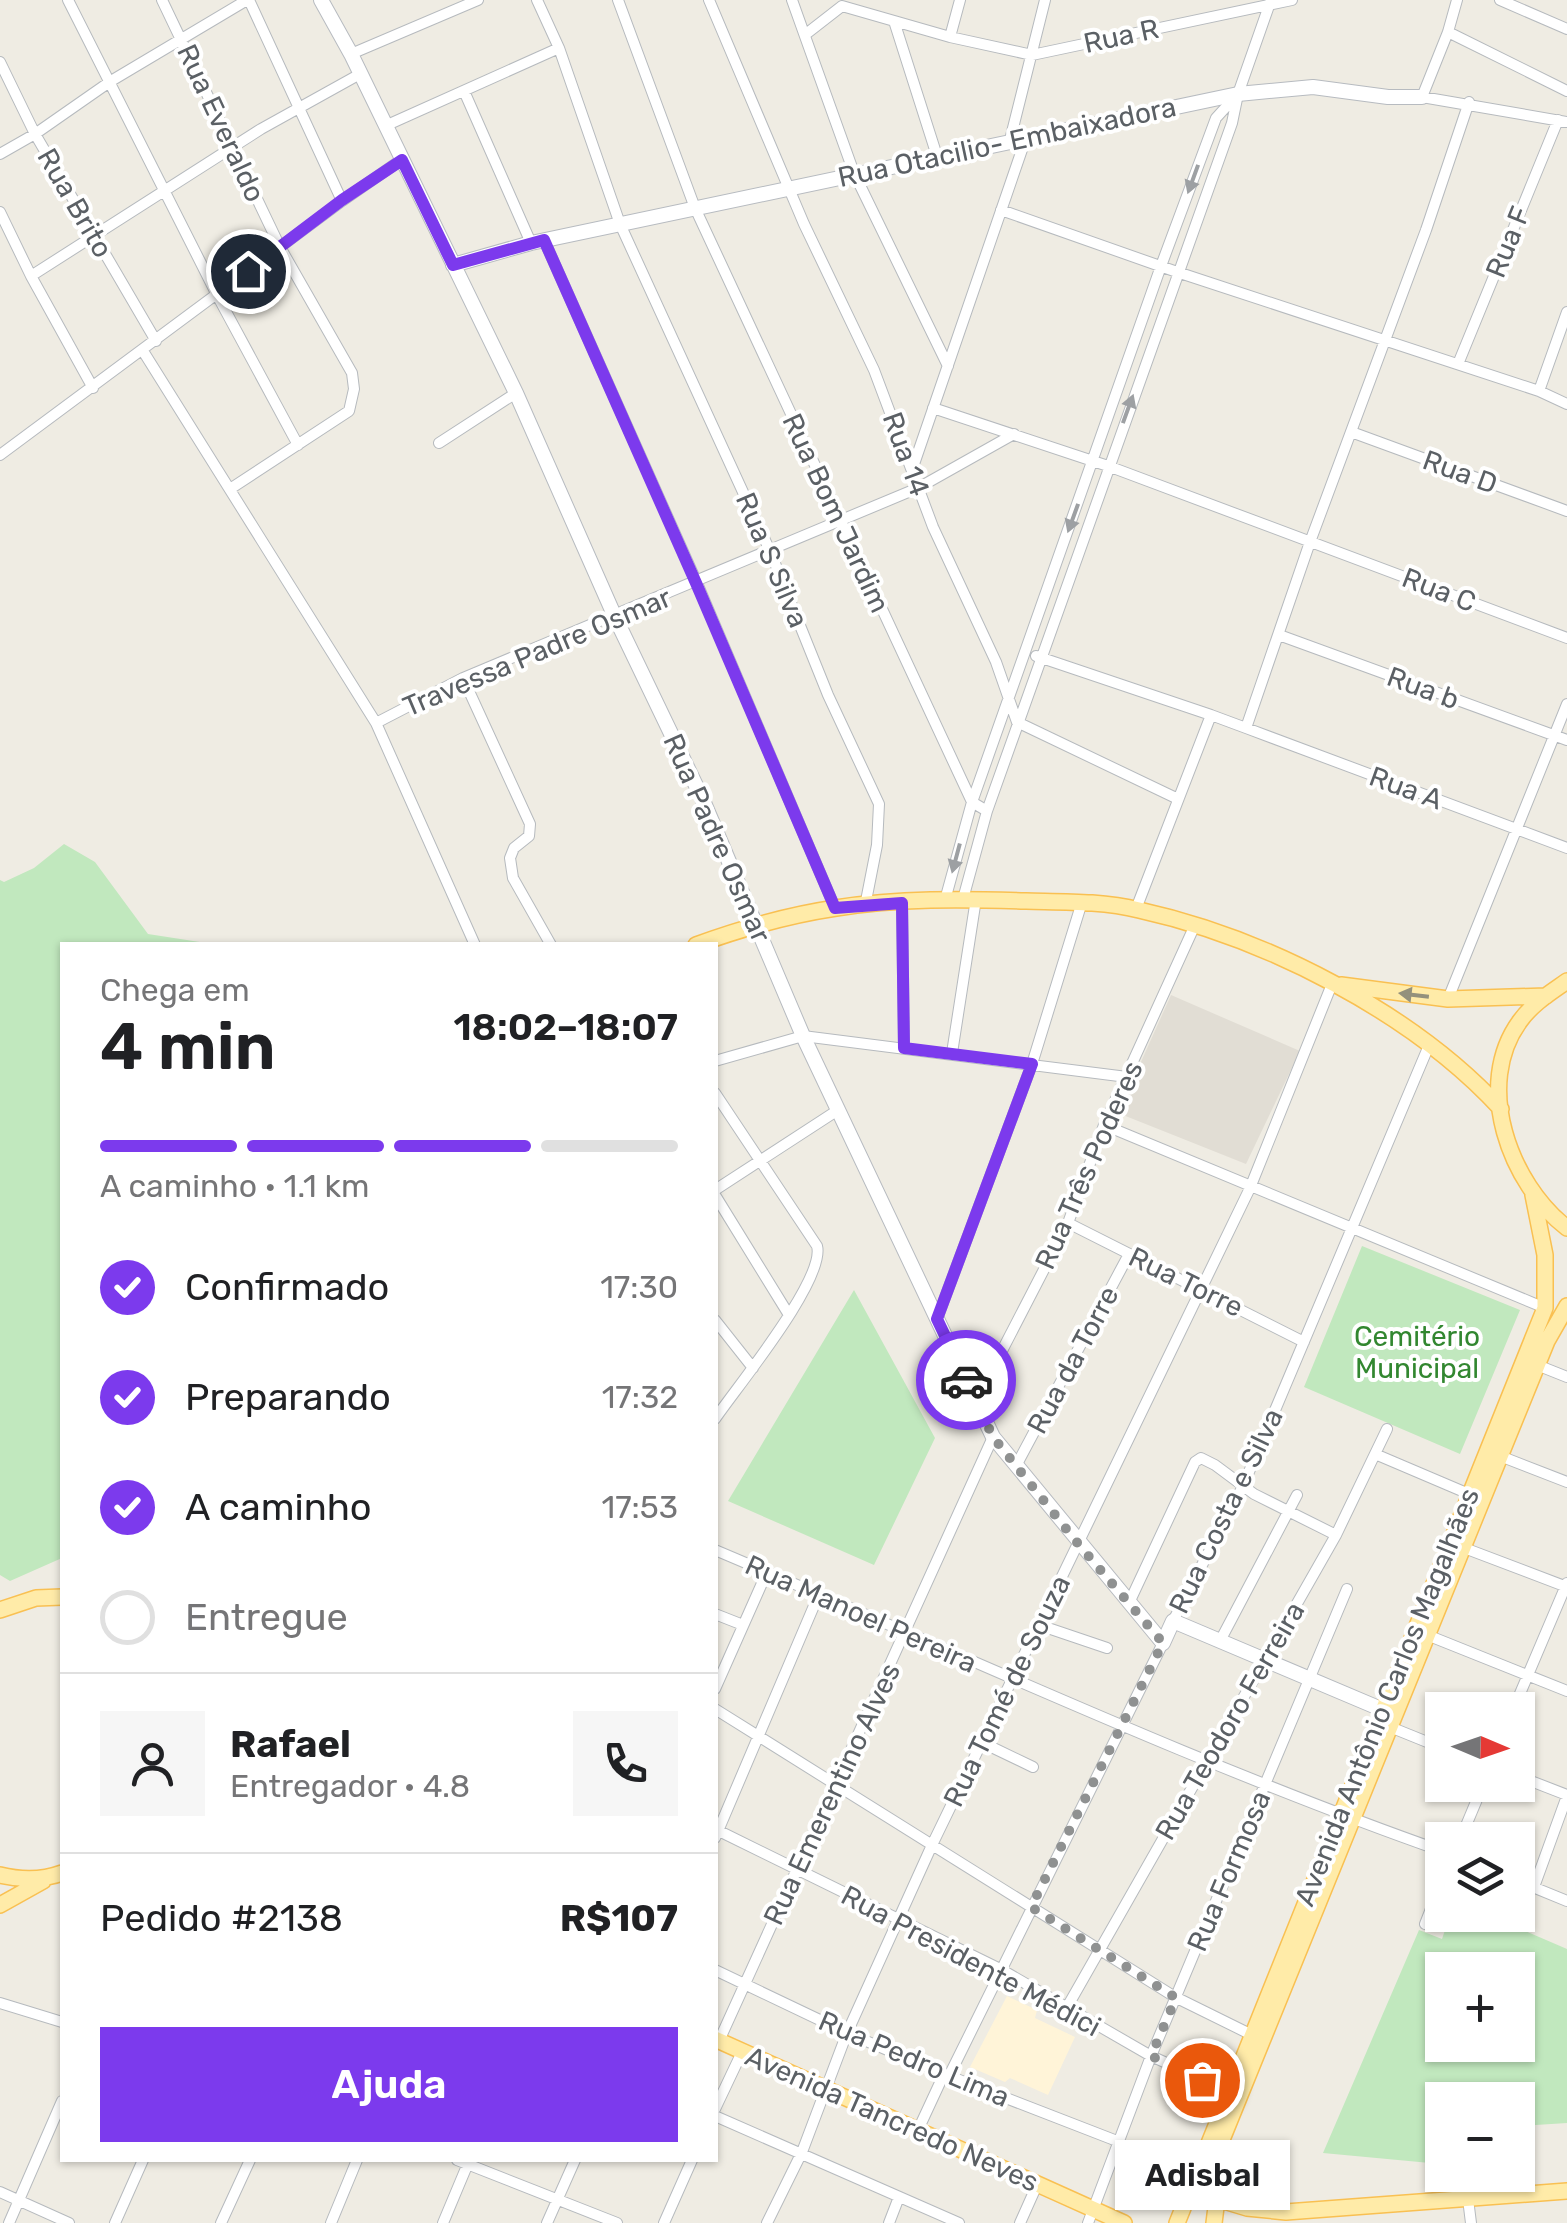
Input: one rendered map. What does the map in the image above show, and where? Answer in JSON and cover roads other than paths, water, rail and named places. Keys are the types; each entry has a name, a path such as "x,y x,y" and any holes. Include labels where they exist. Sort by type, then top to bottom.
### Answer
{"main road":[{"path":"706,942 835,908 969,899 1082,902 1136,909 1195,925 1256,948 1332,984 1455,1062 1501,1109"},
{"path":"1567,981 1518,1023 1505,1049 1500,1079 1501,1109 1510,1150 1533,1196 1567,1228"},
{"path":"1332,984 1448,999 1546,996"},
{"name":"Avenida Antônio Carlos Magalhães","path":"1346,1817 1390,1727 1427,1636 1470,1494 1544,1308 1544,1255 1533,1196"},
{"name":"Avenida Antônio Carlos Magalhães","path":"1214,2223 1216,2158 1257,2038 1346,1817 1381,1710 1567,1306"},
{"path":"0,1610 36,1598 60,1584"},
{"path":"36,1598 60,1597"},
{"path":"0,1875 21,1879 57,1875"},
{"path":"0,1905 57,1875"},
{"name":"Avenida Antônio Carlos Magalhães","path":"1177,2223 1228,2091 1257,2038"},
{"name":"Avenida Tancredo Neves","path":"718,2040 1038,2185 1091,2216 1124,2223"},
{"path":"1189,2193 1247,2208 1324,2216 1567,2191"},
{"path":"1248,2223 1286,2212"}],"street":[{"path":"68,0 217,295 298,445"},
{"name":"Rua Everaldo","path":"162,0 280,247 352,374 350,412 230,490"},
{"path":"0,154 111,81 248,0 342,200"},
{"name":"Rua Padre Osmar","path":"321,0 516,393 702,798 803,1036 993,1437 1163,1643"},
{"path":"351,54 478,0"},
{"name":"Rua S Silva","path":"537,0 558,48 620,224 770,551 828,695 879,804 877,846 865,906"},
{"name":"Rua Bom Jardim","path":"618,0 695,208 972,802"},
{"name":"Rua 14","path":"709,0 789,188 874,370 918,488 996,662 1018,722"},
{"path":"792,0 854,173 948,366"},
{"path":"950,38 960,0"},
{"path":"1010,140 1045,0"},
{"path":"952,1053 969,899 987,811 1232,123 1270,2 1257,0"},
{"name":"Rua R","path":"1032,55 1292,0"},
{"path":"1422,96 1457,0"},
{"path":"1500,0 1567,29"},
{"path":"806,34 843,3 950,38 1032,55"},
{"path":"894,21 937,156"},
{"path":"1448,32 1567,91"},
{"path":"384,126 558,48"},
{"name":"Rua Brito","path":"0,62 35,134 156,341"},
{"path":"31,276 298,106 360,74"},
{"name":"Rua Otacilio- Embaixadora","path":"453,265 538,242 854,173 1238,94 1313,87 1388,97 1422,96 1562,121"},
{"path":"464,91 696,583 835,908"},
{"path":"945,900 972,802 1161,266 1216,118 1238,94"},
{"path":"1246,728 1469,102"},
{"name":"Rua F","path":"1458,364 1562,121"},
{"path":"912,470 1026,137"},
{"path":"0,454 342,200 402,160"},
{"path":"1002,210 1539,391 1567,404"},
{"path":"0,212 93,388"},
{"path":"1539,391 1563,337 1567,312"},
{"path":"143,350 376,723 474,942"},
{"path":"439,443 516,393"},
{"name":"Rua C","path":"933,408 1108,466 1567,638"},
{"name":"Rua D","path":"1354,433 1567,511"},
{"name":"Travessa Padre Osmar","path":"376,723 463,678 918,488 1014,434"},
{"name":"Rua b","path":"1279,635 1567,740"},
{"name":"Rua A","path":"1026,653 1210,715 1567,848"},
{"path":"463,678 530,824 528,836 514,848 511,868 548,942"},
{"path":"1448,999 1567,704"},
{"path":"1136,909 1210,715"},
{"path":"1018,722 1176,798"},
{"path":"972,802 987,811"},
{"path":"937,1319 1032,1064 1082,902"},
{"path":"902,903 904,1048"},
{"name":"Rua Três Poderes","path":"976,1401 1068,1223 1104,1125 1195,925"},
{"name":"Rua Tomé de Souza","path":"767,2223 802,2152 847,2033 932,1845 1250,1188 1332,984"},
{"path":"718,1060 803,1036 1127,1077"},
{"name":"Rua Costa e Silva","path":"918,2130 1244,1486 1430,1044"},
{"path":"718,1098 819,1251 817,1266 789,1314 718,1415"},
{"path":"718,1190 838,1110"},
{"path":"1104,1125 1544,1308"},
{"path":"718,1197 789,1314"},
{"name":"Rua Torre","path":"1068,1223 1304,1342"},
{"name":"Rua da Torre","path":"1016,1466 1129,1254"},
{"path":"718,1324 753,1368"},
{"path":"1537,1365 1567,1377"},
{"name":"Rua Teodoro Ferreira","path":"1066,2008 1336,1535 1387,1429"},
{"name":"Rua Emerentino Alves","path":"718,2038 993,1437"},
{"path":"1375,1454 1470,1494"},
{"path":"1500,1456 1567,1482"},
{"path":"1129,1604 1196,1462 1205,1458 1288,1512 1336,1535"},
{"path":"1220,1641 1297,1495"},
{"path":"1455,1545 1566,1586 1521,1692"},
{"name":"Rua Manoel Pereira","path":"718,1551 1265,1787 1425,1846"},
{"path":"718,1682 767,1572"},
{"name":"Rua Formosa","path":"1091,2216 1151,2056 1347,1590"},
{"path":"718,1828 819,1594"},
{"path":"718,1615 744,1625"},
{"path":"1173,1621 1381,1710"},
{"path":"1039,1625 1107,1648"},
{"path":"1427,1636 1567,1691"},
{"path":"718,1711 1176,1998 1257,2038"},
{"path":"1390,1727 1425,1741"},
{"path":"981,1742 1033,1766"},
{"path":"1535,1783 1567,1795 1535,1884"},
{"name":"Rua Presidente Médici","path":"718,1834 1002,1970 1151,2056 1228,2091"},
{"path":"1535,1887 1567,1901"},
{"name":"Rua Pedro Lima","path":"718,1971 847,2033 1117,2140"},
{"path":"0,2003 60,2021"},
{"path":"718,2105 742,2052"},
{"path":"9,2223 60,2106"},
{"path":"718,2113 959,2223"},
{"path":"114,2223 141,2162"},
{"path":"221,2223 249,2162"},
{"path":"330,2223 356,2162"},
{"path":"443,2223 465,2162"},
{"path":"467,2162 618,2223"},
{"path":"547,2223 574,2162"},
{"path":"664,2223 691,2162"},
{"path":"1020,2223 1038,2185"},
{"path":"0,2192 69,2223"},
{"path":"889,2223 899,2197"},
{"path":"1468,2199 1470,2223"}],"place":[{"name":"Adisbal","path":"1202,2080"}],"park label":[{"name":"Cemitério Municipal","path":"1417,1352"}]}
